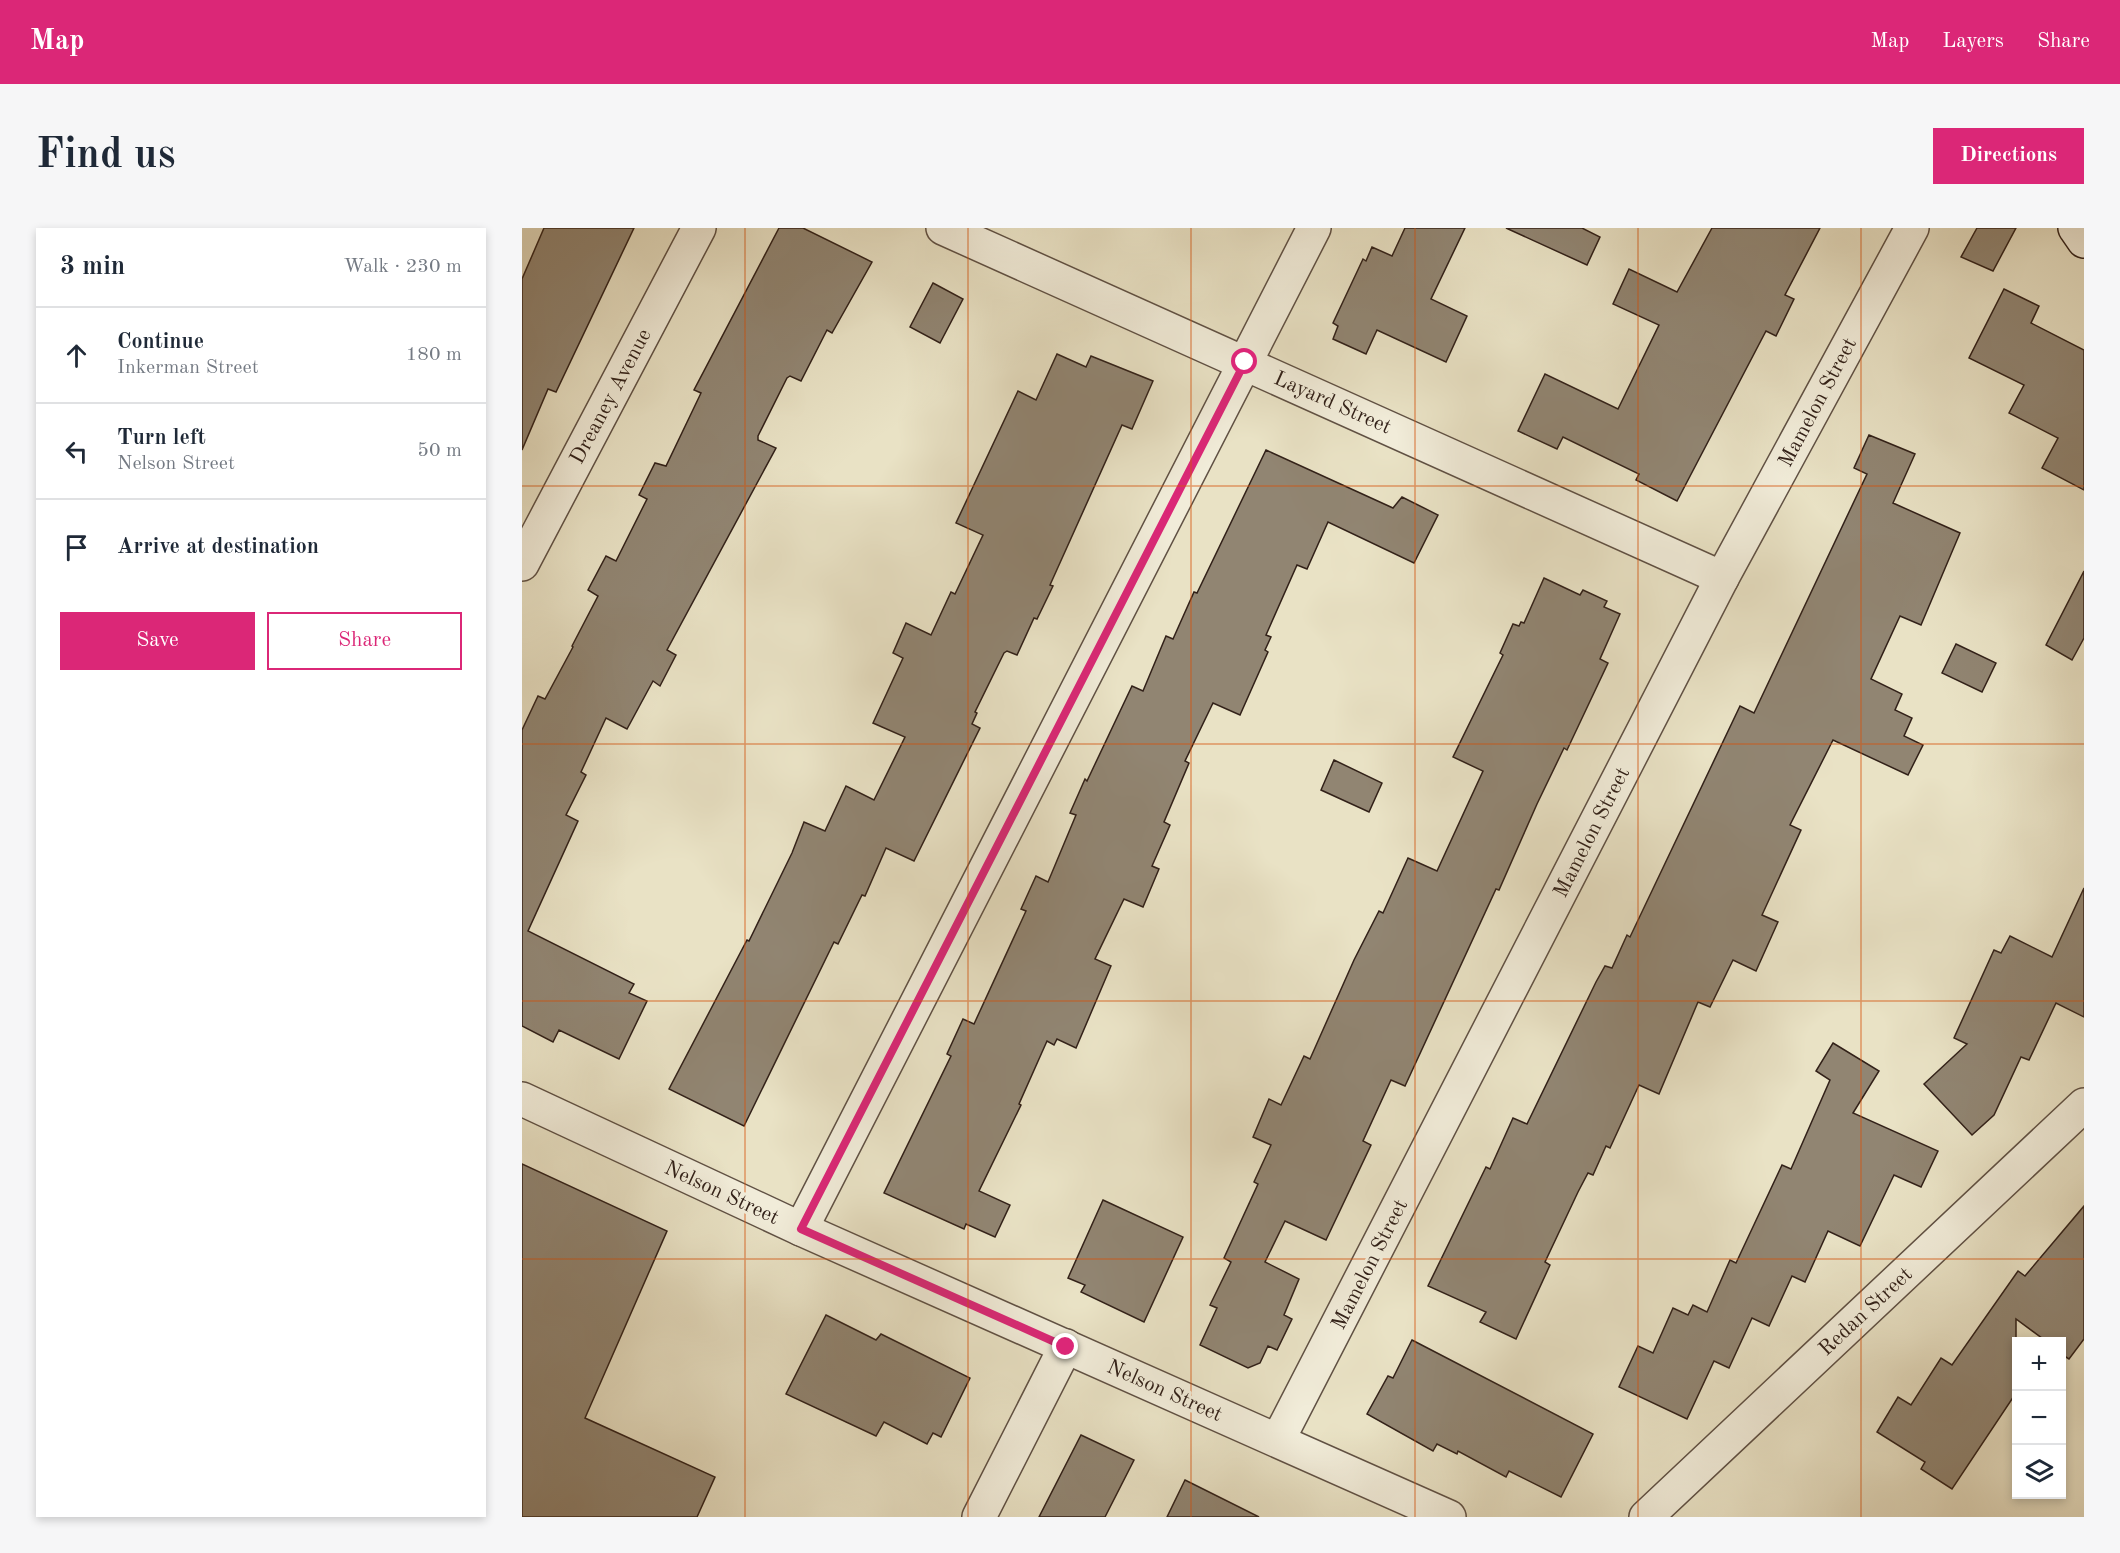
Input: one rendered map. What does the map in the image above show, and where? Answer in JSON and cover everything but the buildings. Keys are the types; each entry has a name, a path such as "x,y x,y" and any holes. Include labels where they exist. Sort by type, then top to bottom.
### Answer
{"street":[{"name":"Dreaney Avenue","path":"522,564 699,228"},
{"name":"Layard Street","path":"943,228 1722,578"},
{"path":"801,1229 1314,228"},
{"name":"Mamelon Street","path":"1278,1440 1722,578 1911,228"},
{"path":"2075,228 2084,241"},
{"name":"Nelson Street","path":"522,1099 801,1229 1449,1517"},
{"name":"Redan Street","path":"1646,1517 2084,1105"},
{"path":"979,1517 1066,1347"}],"route":[{"path":"1066,1347 801,1229 1245,362"}]}
